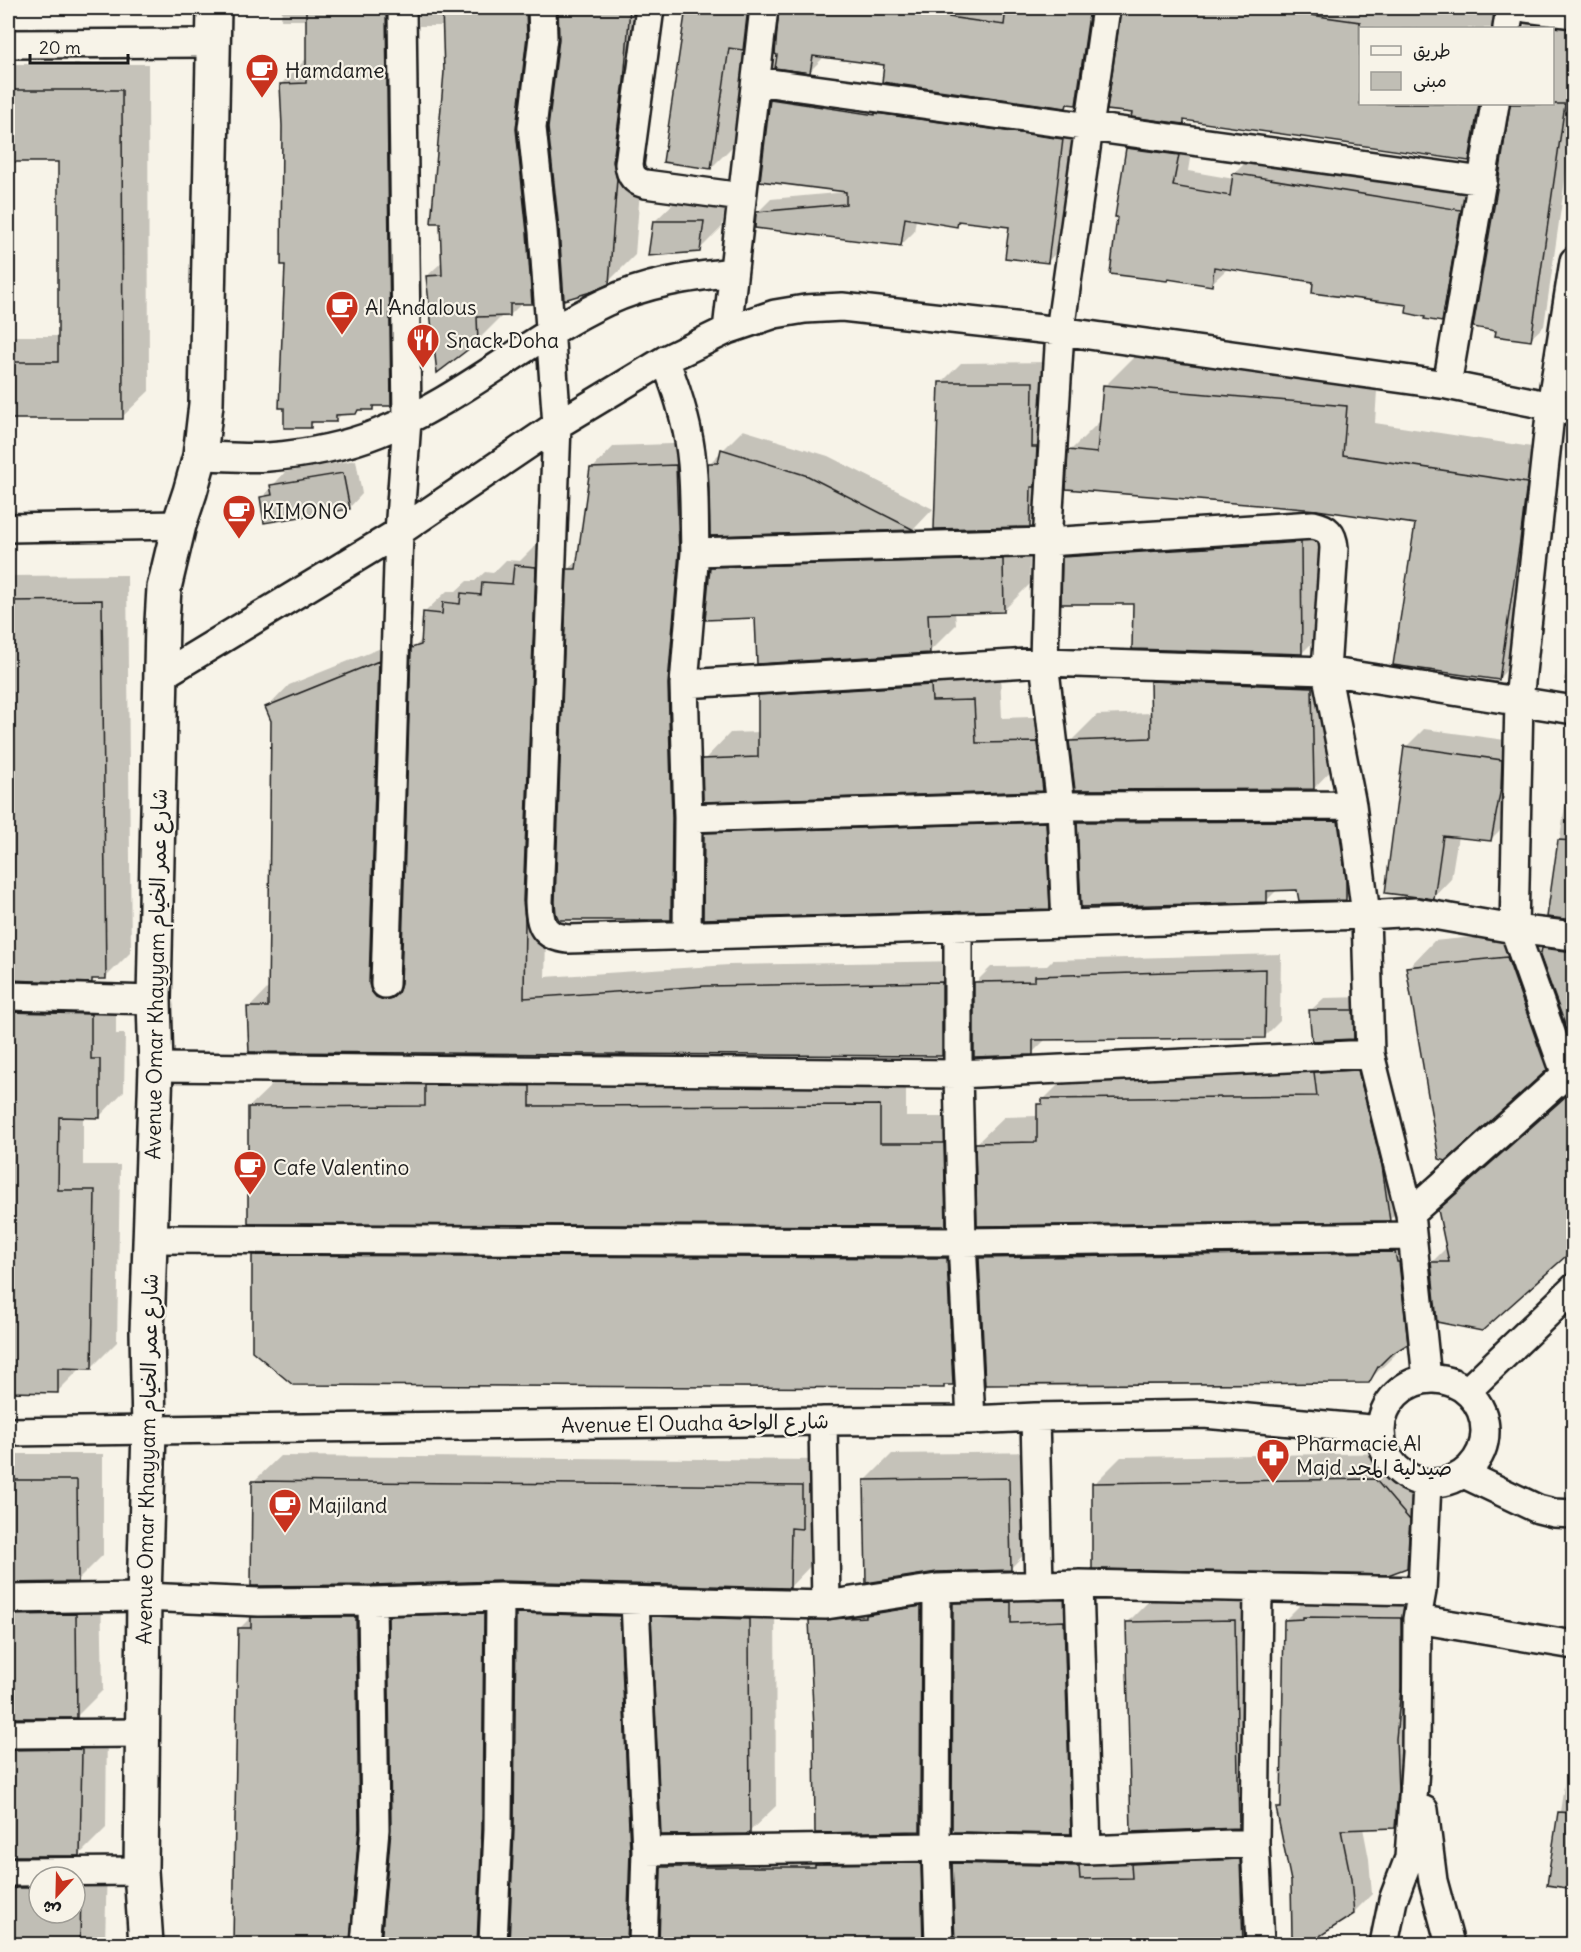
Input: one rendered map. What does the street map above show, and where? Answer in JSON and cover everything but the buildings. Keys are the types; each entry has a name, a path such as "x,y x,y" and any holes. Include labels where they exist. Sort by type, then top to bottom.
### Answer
{"street":[{"name":"Avenue Omar Khayyam شارع عمر الخيام","path":"146,1944 141,1870 144,1597 149,1431 147,1332 156,1067 154,1000 162,622 164,588 179,525 200,456 206,404 214,8"},
{"path":"385,984 399,532 407,421 402,8"},
{"path":"542,8 543,37 532,128 543,231 557,425 539,902 541,923 544,929 551,935 568,939 1416,912 1514,929 1574,936"},
{"path":"650,8 629,164 632,177 645,184 742,197"},
{"path":"727,330 764,8"},
{"path":"1066,924 1061,806 1044,662 1047,542 1060,331 1106,8"},
{"path":"1507,27 1510,8"},
{"path":"1526,8 1574,14"},
{"path":"8,44 213,43"},
{"path":"756,81 1483,181"},
{"path":"1447,385 1495,105"},
{"path":"151,1239 962,1242 1411,1225 1570,1071 1514,929 1519,700 1562,409 1574,261"},
{"path":"200,456 266,457 303,453 343,445 377,434 407,421 442,401 550,333 607,301 677,278 733,272"},
{"path":"161,676 399,532 557,425 665,360 727,330 776,314 805,309 842,308 1060,331 1447,385 1562,409"},
{"path":"665,360 678,392 692,462 695,552 684,684 688,818 687,936"},
{"path":"8,528 179,525"},
{"path":"695,552 1047,542 1313,525 1322,527 1332,534 1334,548 1326,671 1352,806 1366,915 1370,1054 1411,1225 1427,1379"},
{"path":"684,684 1044,662 1326,671 1574,710"},
{"path":"688,818 1061,806 1352,806"},
{"path":"958,927 958,1074 962,1242 971,1420"},
{"path":"8,996 154,1000"},
{"path":"156,1067 958,1074 1370,1054"},
{"path":"1467,1391 1574,1288"},
{"path":"1427,1379 1453,1382 1467,1391 1478,1402 1486,1430 1479,1458 1464,1474 1444,1482 1427,1483 1410,1478 1392,1463 1385,1453 1381,1430 1385,1411 1395,1396 1415,1382 1427,1379"},
{"name":"Avenue El Ouaha شارع الواحة","path":"8,1432 823,1420 971,1420 1204,1414 1381,1430"},
{"path":"1035,1417 1039,1586"},
{"path":"823,1420 826,1605"},
{"path":"1464,1474 1538,1509 1574,1514"},
{"path":"1383,1944 1393,1900 1409,1858 1416,1752 1417,1619 1422,1591 1427,1483"},
{"path":"1079,1584 1087,1850"},
{"path":"8,1599 144,1597 259,1602 500,1598 826,1605 938,1588 1079,1584 1422,1591"},
{"path":"938,1588 936,1847 939,1944"},
{"path":"1258,1589 1255,1843 1260,1944"},
{"path":"493,1944 498,1829 500,1598"},
{"path":"365,1944 375,1829 372,1601"},
{"path":"635,1601 646,1851 643,1944"},
{"path":"1417,1619 1574,1645"},
{"path":"8,1734 143,1733"},
{"path":"1416,1752 1433,1881 1450,1944"},
{"path":"646,1851 936,1847 1087,1850 1255,1843"},
{"path":"8,1872 141,1870"}],"place":[{"name":"Hamdame","path":"262,99"},
{"name":"Al Andalous","path":"342,336"},
{"name":"Snack Doha","path":"423,369"},
{"name":"KIMONO","path":"239,540"},
{"name":"Cafe Valentino","path":"250,1196"},
{"name":"Pharmacie Al Majd صيدلية المجد","path":"1273,1484"},
{"name":"Majiland","path":"285,1534"}]}
